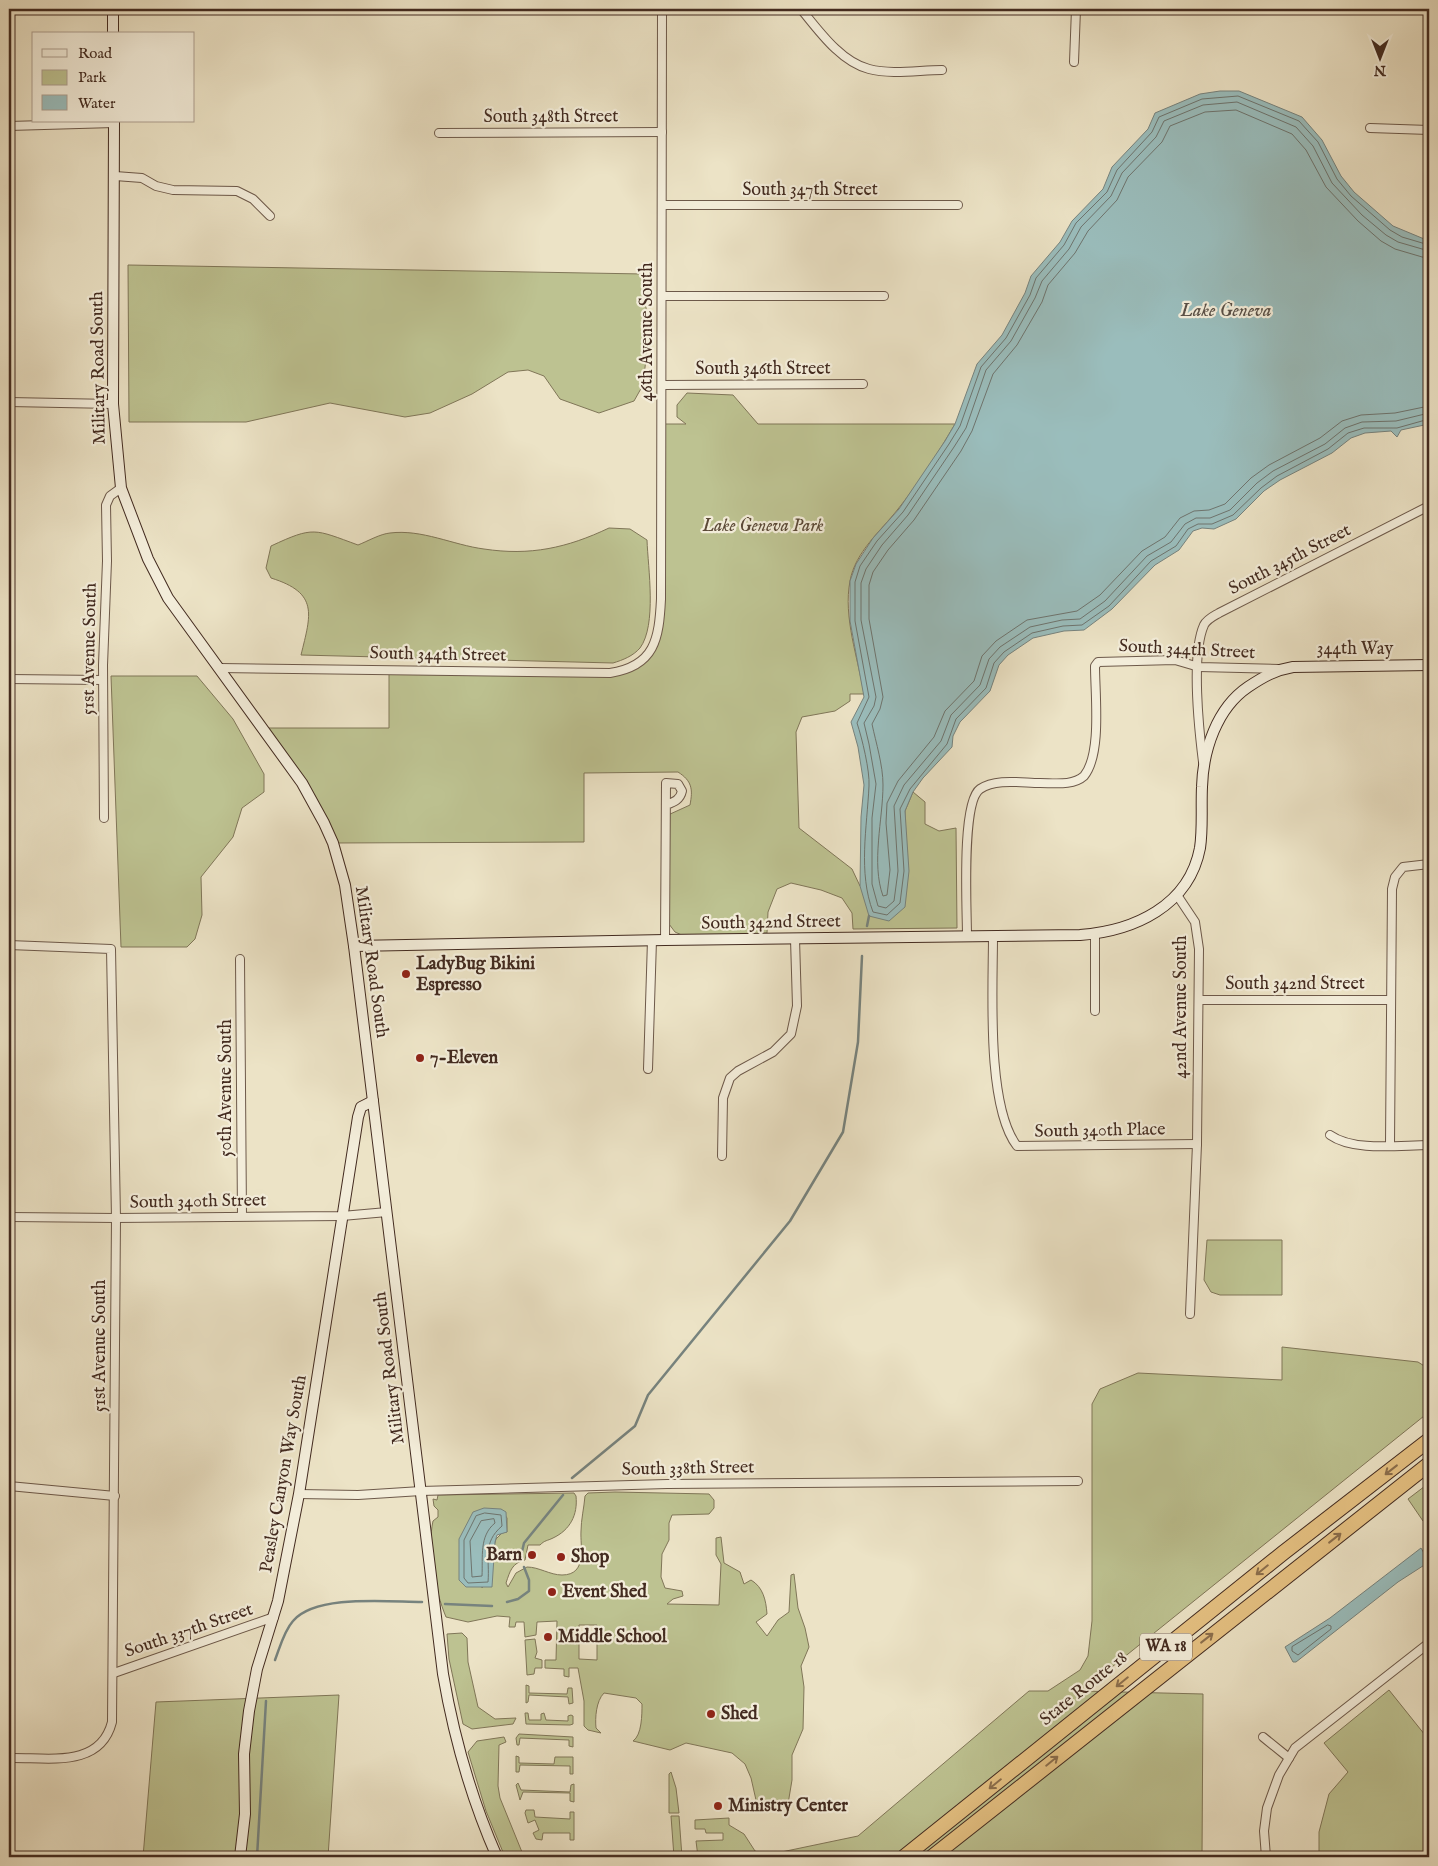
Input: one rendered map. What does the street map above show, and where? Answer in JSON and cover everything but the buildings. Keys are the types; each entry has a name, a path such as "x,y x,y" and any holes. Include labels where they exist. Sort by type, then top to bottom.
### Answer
{"highway":[{"name":"State Route 18","path":"904,1857 1283,1553 1429,1440"},
{"name":"State Route 18","path":"932,1857 1429,1464"}],"street":[{"path":"113,9 113,32"},
{"name":"46th Avenue South","path":"649,653 655,640 661,612 662,9"},
{"path":"801,9 845,57 860,66 881,71 942,70"},
{"path":"1074,62 1076,9"},
{"path":"9,126 114,122"},
{"name":"Military Road South","path":"114,122 113,404 121,488 148,559 168,598 302,783 333,843 345,885 387,1212 436,1627 449,1708 466,1776 482,1823 498,1857"},
{"path":"1370,128 1429,130"},
{"name":"South 348th Street","path":"440,133 662,132"},
{"path":"115,176 142,178 156,186 173,190 238,191 253,199 270,216"},
{"name":"South 347th Street","path":"662,205 958,205"},
{"path":"662,296 884,296"},
{"name":"South 346th Street","path":"662,385 863,384"},
{"path":"9,402 113,404"},
{"name":"51st Avenue South","path":"104,818 103,680 107,561 106,505 110,496 121,488"},
{"name":"South 345th Street","path":"1198,667 1200,642 1204,625 1212,617 1429,506"},
{"name":"South 344th Street","path":"220,668 610,673 631,668 643,662 649,653"},
{"name":"South 344th Street","path":"967,936 968,824 970,805 975,793 985,786 994,784 1068,783 1084,776 1091,765 1094,742 1095,666 1098,662 1175,660 1198,667 1281,669"},
{"name":"344th Way","path":"1281,669 1305,666 1429,665"},
{"path":"1177,895 1191,873 1199,849 1204,767 1199,715 1198,667"},
{"path":"1204,767 1223,711 1245,690 1281,669"},
{"path":"9,679 103,680"},
{"path":"665,940 666,805"},
{"path":"1390,1145 1391,906 1396,875 1406,866 1429,864"},
{"name":"South 342nd Street","path":"354,946 1095,934 1133,925 1156,912 1177,895"},
{"name":"42nd Avenue South","path":"1177,895 1192,916 1197,930 1199,1000 1197,1144 1190,1314"},
{"path":"1095,934 1095,1011"},
{"name":"South 340th Place","path":"993,936 994,1063 1009,1136 1017,1146 1197,1144"},
{"path":"722,1156 722,1112 725,1088 738,1070 773,1052 791,1034 795,1020 795,939"},
{"path":"648,1069 652,940"},
{"name":"51st Avenue South","path":"9,946 110,949 116,1218 114,1673 112,1722 104,1742 82,1756 9,1758"},
{"name":"50th Avenue South","path":"240,959 242,1216"},
{"name":"South 342nd Street","path":"1199,1000 1391,1000"},
{"name":"Peasley Canyon Way South","path":"240,1857 245,1814 244,1754 249,1711 261,1655 274,1617 298,1494 359,1112 361,1107 373,1101"},
{"path":"1330,1135 1348,1144 1429,1144"},
{"name":"South 340th Street","path":"9,1217 342,1216 387,1212"},
{"name":"South 338th Street","path":"298,1494 358,1495 421,1491 667,1484 1078,1482"},
{"path":"10,1486 114,1496"},
{"name":"South 337th Street","path":"114,1673 274,1617"},
{"path":"1266,1857 1264,1831 1267,1808 1273,1790 1289,1758 1307,1738 1426,1646 1429,1655"},
{"path":"1262,1737 1289,1758"}],"green space":[{"path":"128,265 644,274 648,341 643,385 634,401 599,413 560,399 544,376 528,370 508,372 472,394 430,413 405,417 330,403 246,422 129,422"},
{"name":"Lake Geneva Park","path":"687,393 733,395 758,424 955,424 921,478 898,509 869,542 853,570 848,595 848,609 864,694 850,694 850,701 835,711 802,717 796,732 799,828 852,869 860,886 905,822 905,811 913,792 925,802 925,824 939,831 956,828 957,928 853,929 852,913 842,898 821,890 791,883 777,889 768,912 767,933 759,933 759,936 684,936 675,932 669,924 668,815 690,805 691,794 689,782 678,772 584,773 584,842 333,843 264,728 389,728 389,669 610,673 643,662 658,628 662,424 686,424 677,417 677,405"},
{"path":"609,528 630,529 647,540 650,596 648,625 640,648 628,657 613,663 301,655 309,617 308,607 304,598 297,591 271,578 266,568 271,546 297,535 314,532 358,545 378,536 402,532 484,549 533,551 578,541"},
{"path":"111,676 197,676 233,719 264,774 264,792 242,808 233,837 201,877 202,915 195,939 187,947 121,947"},
{"path":"1207,1240 1282,1240 1282,1295 1220,1295 1211,1292 1204,1280"},
{"path":"1282,1347 1418,1362 1429,1369 1429,1412 1082,1691 1203,1694 1202,1857 698,1857 696,1841 723,1840 723,1833 706,1833 705,1829 695,1829 695,1820 729,1818 729,1825 744,1834 755,1851 767,1855 858,1836 1029,1691 1048,1691 1080,1670 1088,1656 1092,1621 1092,1404 1100,1389 1138,1373 1282,1380"},
{"path":"1429,1483 1429,1523 1423,1521 1408,1499"},
{"path":"574,1493 576,1496 576,1509 572,1521 559,1535 540,1545 528,1545 525,1560 514,1565 510,1571 506,1583 508,1587 516,1573 527,1567 562,1575 570,1574 576,1570 581,1559 581,1523 585,1496 588,1493 709,1494 714,1500 714,1508 709,1514 672,1515 669,1523 669,1540 662,1554 661,1577 665,1588 682,1591 683,1596 673,1599 667,1604 719,1605 721,1564 716,1555 716,1538 721,1537 724,1563 740,1572 744,1584 751,1580 763,1594 767,1614 756,1622 767,1636 778,1620 789,1612 791,1575 794,1574 798,1608 809,1647 801,1666 804,1687 803,1729 792,1755 792,1780 788,1804 765,1808 756,1800 751,1778 745,1764 732,1753 686,1743 670,1750 633,1741 638,1734 642,1719 642,1704 636,1698 604,1693 599,1700 596,1715 596,1728 601,1733 588,1730 584,1726 584,1701 578,1668 569,1668 569,1677 564,1676 564,1669 545,1668 545,1660 556,1660 557,1621 537,1622 536,1635 525,1637 524,1622 516,1622 515,1627 509,1627 510,1617 497,1616 468,1622 446,1617 438,1595 433,1569 431,1532 433,1521 438,1517 438,1510 434,1506 433,1499 437,1500 438,1495","holes":["501,1509 507,1518 507,1532 502,1533 496,1539 482,1588","579,1625 597,1625 597,1660 579,1659"]},
{"path":"462,1633 467,1638 468,1662 478,1707 495,1719 516,1718 513,1724 472,1729 463,1724 449,1659 447,1634"},
{"path":"535,1639 537,1652 535,1658 542,1660 542,1668 535,1668 534,1674 527,1675 525,1640"},
{"path":"526,1685 529,1686 529,1693 567,1694 568,1688 572,1688 573,1703 569,1704 568,1697 529,1695 528,1702 526,1703"},
{"path":"1389,1690 1429,1740 1429,1857 1319,1857 1319,1832 1329,1794 1348,1772 1324,1743"},
{"path":"339,1695 328,1857 143,1857 156,1702"},
{"path":"525,1713 528,1713 529,1720 541,1720 541,1714 544,1713 546,1720 568,1721 568,1716 571,1715 573,1716 573,1724 526,1724"},
{"path":"519,1734 573,1737 573,1747 569,1746 569,1740 520,1738 519,1745 517,1745 516,1738"},
{"path":"504,1737 506,1742 499,1745 498,1786 500,1798 524,1857 505,1857 486,1811 468,1752 477,1741"},
{"path":"516,1756 519,1757 519,1763 554,1764 555,1757 573,1757 573,1774 570,1774 570,1766 520,1765 519,1772 516,1772"},
{"path":"671,1772 676,1788 679,1813 669,1813 669,1774"},
{"path":"518,1783 521,1790 570,1792 571,1785 574,1784 574,1802 570,1801 570,1793 523,1792 520,1800 516,1785"},
{"path":"526,1810 534,1810 535,1817 570,1819 570,1812 574,1812 574,1840 570,1840 570,1833 543,1833 542,1840 536,1839 533,1833 539,1830 535,1820 528,1823"},
{"path":"671,1816 679,1816 682,1857 674,1857"}],"water":[{"name":"Lake Geneva","path":"1239,91 1302,117 1322,140 1341,176 1354,192 1393,226 1429,241 1429,424 1401,430 1397,437 1391,431 1365,433 1351,438 1332,453 1280,480 1264,491 1236,519 1214,529 1202,528 1193,531 1179,550 1155,565 1112,609 1084,630 1064,631 1033,638 1008,655 999,665 990,691 960,722 953,736 952,747 923,778 913,792 905,811 909,871 905,907 889,921 869,916 860,886 861,817 864,785 858,747 851,722 864,697 850,621 850,581 856,564 873,538 899,509 945,441 955,424 977,364 1002,335 1025,293 1031,276 1060,242 1072,221 1103,189 1112,167 1148,129 1155,113 1200,94"},
{"path":"484,1508 501,1509 506,1512 507,1532 497,1535 495,1542 492,1587 466,1587 459,1580 459,1539 473,1512"},
{"path":"1421,1548 1429,1562 1398,1582 1296,1662 1293,1662 1285,1647 1330,1618"}],"waterway":[{"path":"867,926 869,916"},
{"path":"572,1478 635,1426 648,1395 790,1221 843,1132 858,1042 862,956"},
{"path":"521,1556 524,1543 563,1495"},
{"path":"507,1602 518,1599 529,1591 529,1580 524,1567"},
{"path":"275,1660 290,1625 304,1612 335,1603 354,1601 422,1602"},
{"path":"445,1604 492,1606"},
{"path":"257,1857 266,1701"}],"place":[{"name":"LadyBug Bikini Espresso","path":"406,974"},
{"name":"7-Eleven","path":"420,1058"},
{"name":"Barn","path":"532,1555"},
{"name":"Shop","path":"561,1557"},
{"name":"Event Shed","path":"552,1592"},
{"name":"Middle School","path":"548,1637"},
{"name":"Shed","path":"711,1714"},
{"name":"Ministry Center","path":"718,1806"}]}
